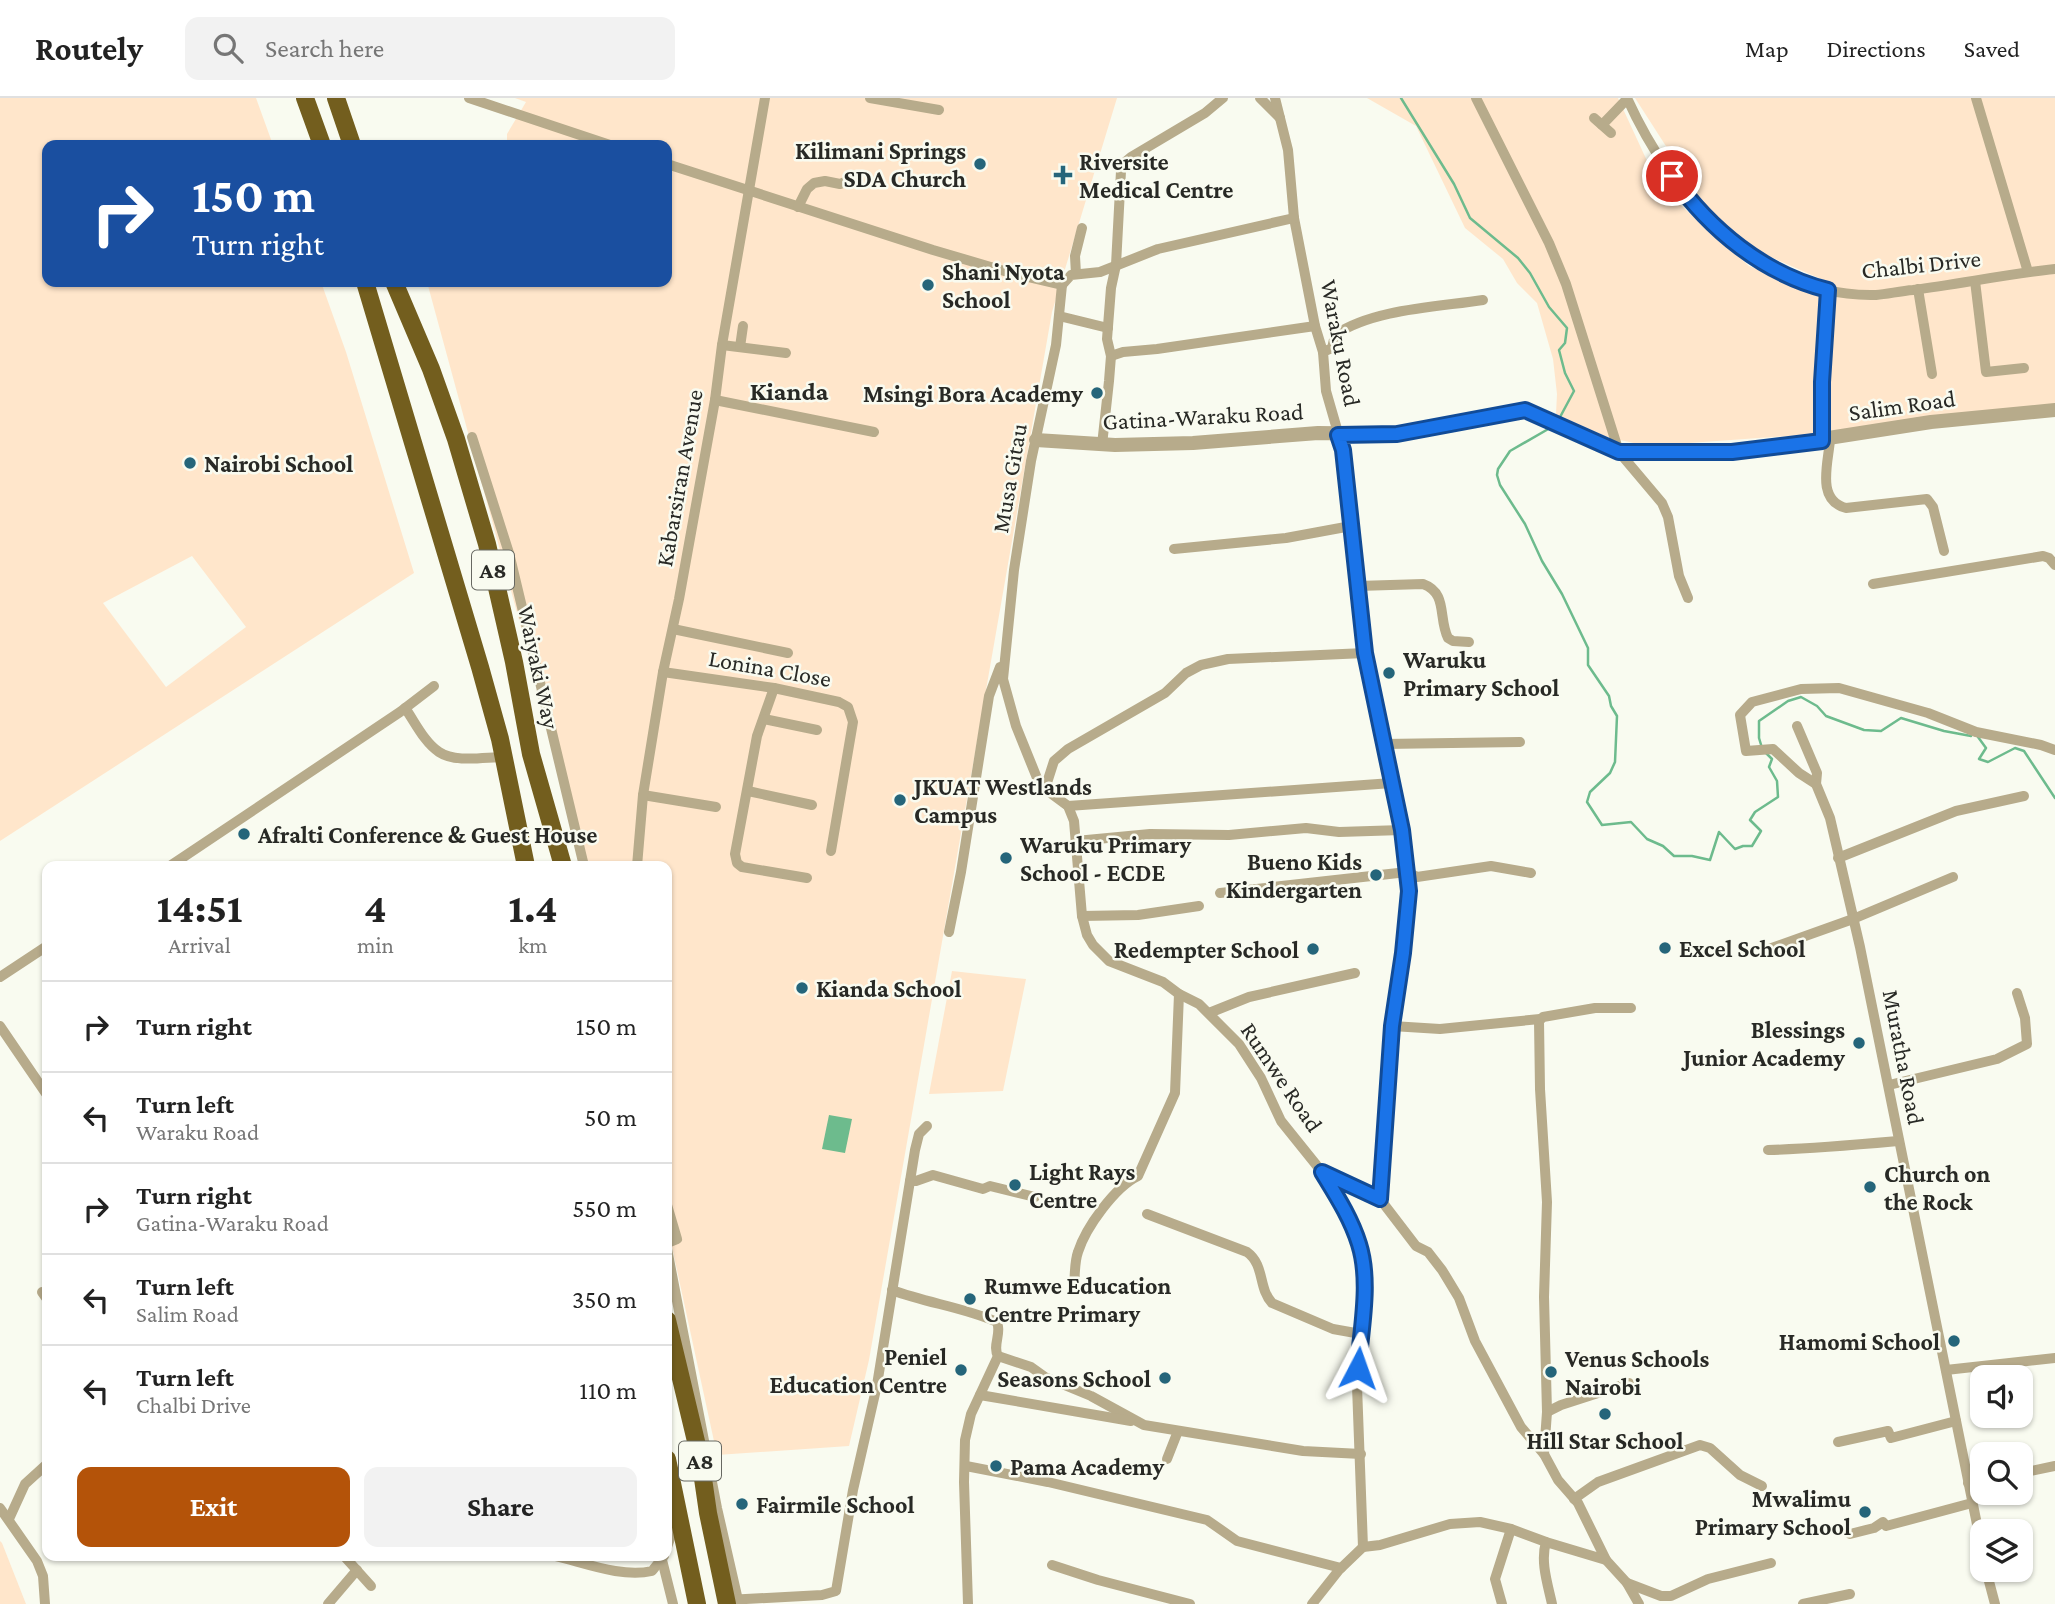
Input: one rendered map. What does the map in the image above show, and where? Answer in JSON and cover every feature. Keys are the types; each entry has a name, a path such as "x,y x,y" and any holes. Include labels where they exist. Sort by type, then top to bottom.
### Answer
{"highway":[{"path":"305,98 319,140"},
{"path":"336,98 350,140"},
{"name":"A8","path":"367,287 477,654 503,753 525,861"},
{"name":"Waiyaki Way","path":"396,287 456,439 487,544 529,743 562,861"},
{"path":"503,753 525,752 529,743"},
{"name":"A8","path":"672,1341 700,1458 708,1513 731,1601"},
{"name":"A8","path":"672,1485 697,1604"}],"street":[{"path":"469,98 595,140"},
{"name":"Kabarsiran Avenue","path":"637,861 643,795 663,672 715,400 765,98"},
{"path":"870,98 939,110"},
{"path":"1102,445 1111,356 1107,339 1111,288 1116,265 1119,182 1124,163 1205,113 1223,98"},
{"path":"1261,98 1282,120"},
{"name":"Waraku Road","path":"1275,98 1287,149 1294,218 1315,326 1323,352 1326,391 1343,450 1365,653 1402,830 1409,891 1392,1026 1380,1199"},
{"path":"1476,98 1549,243 1566,284 1619,452 1662,503 1668,517 1679,576 1688,598"},
{"path":"1602,125 1627,98"},
{"name":"Chalbi Drive","path":"1627,98 1653,146 1700,211 1725,236 1776,271 1798,282 1828,290 1875,295 2055,269"},
{"path":"1976,98 2028,272"},
{"path":"672,166 1011,274 1062,285 1071,275 1100,272 1158,249 1294,218"},
{"path":"797,206 814,183 825,181 840,184 858,177"},
{"path":"1076,274 1075,256 1082,228"},
{"path":"1975,281 1986,372 2024,368"},
{"name":"Musa Gitau","path":"1062,285 1056,345 1036,440 1014,570 1003,658 1003,680 1027,758 1037,778 1045,789 1068,806"},
{"path":"1917,289 1932,374"},
{"name":"Salim Road","path":"1828,290 1822,382 1826,440 1931,422 2055,410"},
{"path":"1323,352 1332,348 1335,335 1346,327 1387,315 1483,300"},
{"path":"1059,316 1108,328"},
{"path":"740,347 743,326"},
{"path":"1111,356 1123,352 1315,326"},
{"path":"722,345 786,353"},
{"path":"715,400 874,432"},
{"name":"Gatina-Waraku Road","path":"1036,440 1102,445 1193,443 1318,433 1397,434 1525,410 1619,452 1732,452 1826,440"},
{"path":"472,437 509,553 583,861"},
{"path":"1826,440 1828,491 1838,506 1846,508 1927,499 1933,507 1944,551"},
{"path":"1174,549 1286,538 1351,526"},
{"path":"1873,584 2043,556 2055,565"},
{"path":"1359,586 1423,584 1430,587 1440,598 1448,638 1452,641 1469,642"},
{"path":"673,629 788,653"},
{"path":"1045,789 1054,761 1068,749 1165,693 1186,673 1201,665 1228,659 1365,653"},
{"path":"949,932 989,696 1003,658"},
{"name":"Lonina Close","path":"663,672 774,688 839,702 848,707 852,715 831,851"},
{"path":"177,861 434,686"},
{"path":"774,688 757,736 735,854 737,863 749,869 807,878"},
{"path":"1816,785 1773,749 1746,751 1740,715 1752,702 1801,689 1839,688 1928,713 1976,732 2055,750"},
{"path":"405,708 426,739 440,753 467,758 503,753"},
{"path":"764,719 817,730"},
{"name":"Muratha Road","path":"1797,726 1817,773 1816,785 1830,818 1853,919 1889,1085 1970,1493"},
{"path":"1384,744 1520,742"},
{"path":"1074,1290 1077,1254 1083,1241 1113,1196 1129,1180 1138,1176 1175,1093 1180,995 1163,982 1109,961 1087,935 1082,916 1074,821 1068,806 1392,783"},
{"path":"748,791 812,805"},
{"path":"643,795 716,807"},
{"path":"1838,858 1956,811 2024,796"},
{"path":"1076,841 1150,834 1229,835 1306,828 1339,832 1402,830"},
{"path":"1220,893 1407,872 1417,877 1491,866 1531,873"},
{"path":"1766,950 1853,919 1953,877"},
{"path":"1082,916 1138,915 1199,906"},
{"path":"0,977 42,949"},
{"path":"1209,1013 1249,997 1355,973"},
{"path":"1889,1085 1997,1059 2027,1044 2025,1018 2017,993"},
{"name":"Rumwe Road","path":"1180,995 1199,1004 1239,1044 1252,1063 1281,1121 1322,1172 1353,1227 1360,1246 1364,1273 1357,1386 1363,1548"},
{"path":"1392,1026 1440,1029 1539,1019 1595,1008 1632,1009"},
{"path":"1539,1019 1547,1202 1544,1297 1547,1412 1544,1454"},
{"path":"0,1026 42,1089"},
{"path":"672,1275 731,1601 822,1595 836,1591 853,1490 877,1385 909,1181 919,1134 927,1126"},
{"path":"1768,1150 1823,1149 1835,1145 1899,1140"},
{"path":"1322,1172 1380,1199 1416,1246 1428,1252 1442,1270 1459,1298 1475,1341 1521,1427 1544,1454 1558,1480 1578,1503 1606,1560 1628,1583 1639,1604"},
{"path":"909,1181 933,1175 983,1189 990,1186 1035,1197"},
{"path":"1147,1214 1247,1252 1258,1263 1265,1296 1272,1303 1333,1329 1361,1334"},
{"path":"672,1222 677,1239 672,1241"},
{"path":"892,1290 997,1322 999,1326 995,1352 998,1356 1031,1367 1058,1383 1100,1400 1137,1422"},
{"path":"968,1604 965,1440 971,1414 998,1356"},
{"path":"1946,1370 2055,1358"},
{"path":"1547,1412 1629,1383"},
{"path":"980,1395 1303,1451 1361,1454"},
{"path":"1838,1442 1888,1431 1891,1438 1956,1420"},
{"path":"1167,1459 1178,1431"},
{"path":"1574,1499 1598,1482 1700,1445 1710,1448 1740,1475 1762,1486"},
{"path":"966,1465 1207,1520 1237,1541 1341,1568"},
{"path":"2033,1471 2055,1466"},
{"path":"9,1519 25,1484 42,1469"},
{"path":"1850,1534 1874,1528 1883,1522 1886,1526 1970,1504"},
{"path":"0,1508 40,1568 45,1604"},
{"path":"672,1533 678,1516"},
{"path":"1312,1604 1341,1568 1363,1548 1450,1524 1480,1522 1511,1529 1606,1560"},
{"path":"1502,1604 1495,1579 1511,1529"},
{"path":"1546,1542 1543,1551 1544,1563 1552,1604"},
{"path":"349,1561 371,1586"},
{"path":"576,1561 618,1571 644,1573 652,1571 660,1561"},
{"path":"664,1561 673,1604"},
{"path":"1628,1583 1661,1596 1671,1596 1708,1579 1770,1563"},
{"path":"1052,1566 1191,1604"},
{"path":"328,1604 357,1570"},
{"path":"1989,1582 1995,1604"},
{"path":"1802,1604 1850,1594"}],"shaded area":[{"name":"Nairobi School","path":"0,98 256,98 271,140 42,140 42,287 323,287 346,352 414,573 0,841","holes":["192,556 246,627 166,687 103,603"]},
{"path":"515,98 1117,98 1052,312 869,1360 849,1446 717,1455 672,1247 672,861 585,861 428,287 672,287 672,140 507,140 507,134 526,102"},
{"path":"1367,98 1618,98 1648,163 1677,202 1749,266 1823,295 1817,434 1647,446 1607,437 1556,414 1553,359 1537,303 1517,283 1503,259 1465,228 1416,126"},
{"path":"1635,98 2055,98 2055,404 1828,431 1834,297 1828,282 1750,248 1700,199"},
{"path":"952,971 1026,979 1003,1091 929,1094"},
{"path":"829,1115 852,1119 845,1153 822,1149"},
{"path":"0,1541 2,1543 26,1604 0,1604"}],"waterway":[{"path":"1401,98 1454,184 1470,218 1518,258 1530,273 1549,307 1567,328 1565,343 1559,350 1565,373 1574,391 1559,419"},
{"path":"1550,428 1510,451 1497,475 1500,485 1525,524 1542,561 1562,594 1588,648 1588,665 1609,696 1617,716 1615,762 1610,773 1590,792 1587,802 1602,825 1631,822 1647,839 1663,846 1674,856 1710,860 1719,832 1735,849 1752,846 1761,831 1750,820 1755,812 1778,797 1777,781 1769,767 1772,759 1766,753"},
{"path":"1762,748 1759,721 1788,701 1801,697 1817,706 1826,716 1864,730 1881,731 1901,718 1971,736"},
{"path":"1978,737 1986,748 1979,759 1988,762 2015,748 2024,751 2055,798"}],"place":[{"name":"Kilimani Springs SDA Church","path":"980,164"},
{"name":"Riversite Medical Centre","path":"1063,175"},
{"name":"Shani Nyota School","path":"928,285"},
{"name":"Msingi Bora Academy","path":"1097,393"},
{"name":"Nairobi School","path":"190,463"},
{"name":"Waruku Primary School","path":"1389,673"},
{"name":"JKUAT Westlands Campus","path":"900,800"},
{"name":"Afralti Conference & Guest House","path":"244,834"},
{"name":"Waruku Primary School - ECDE","path":"1006,858"},
{"name":"Bueno Kids Kindergarten","path":"1376,875"},
{"name":"Excel School","path":"1665,948"},
{"name":"Redempter School","path":"1313,949"},
{"name":"Kianda School","path":"802,988"},
{"name":"Blessings Junior Academy","path":"1859,1043"},
{"name":"Light Rays Centre","path":"1015,1185"},
{"name":"Church on the Rock","path":"1870,1187"},
{"name":"Rumwe Education Centre Primary","path":"970,1299"},
{"name":"Hamomi School","path":"1954,1341"},
{"name":"Peniel Education Centre","path":"961,1370"},
{"name":"Venus Schools Nairobi","path":"1551,1372"},
{"name":"Seasons School","path":"1165,1378"},
{"name":"Hill Star School","path":"1605,1414"},
{"name":"Pama Academy","path":"996,1466"},
{"name":"Fairmile School","path":"742,1504"},
{"name":"Mwalimu Primary School","path":"1865,1512"}],"district":[{"name":"Kianda","path":"789,391"}],"route":[{"path":"1358,1368 1364,1273 1360,1246 1343,1207 1322,1172 1380,1199 1392,1026 1409,891 1402,830 1365,653 1348,486 1338,435 1397,434 1508,411 1525,410 1619,452 1732,452 1822,441 1822,382 1828,290 1798,282 1776,271 1725,236 1700,211 1672,176"}]}
